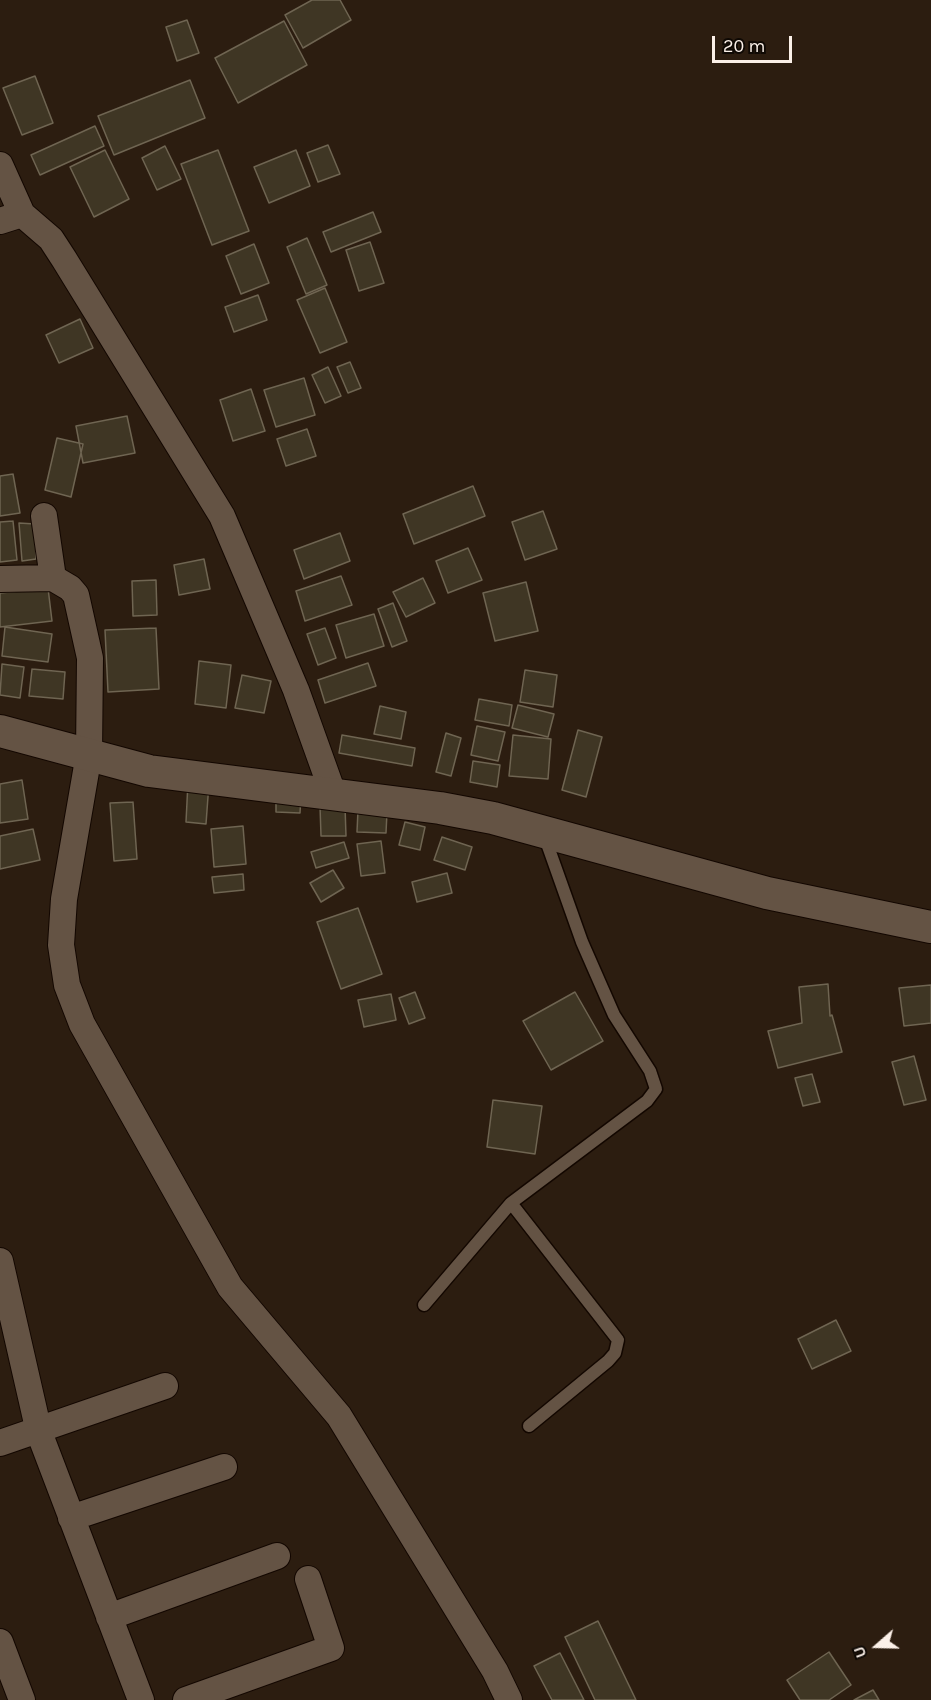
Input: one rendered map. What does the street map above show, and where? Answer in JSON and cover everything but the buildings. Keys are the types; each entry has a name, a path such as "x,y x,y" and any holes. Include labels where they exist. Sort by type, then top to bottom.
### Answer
{"street":[{"path":"0,165 11,217 51,239 222,516 296,690 334,796"},
{"path":"44,516 53,578"},
{"path":"0,579 53,578 64,583 75,595 90,658 89,754 64,899 61,945 67,985 82,1024 230,1287 339,1416 495,1671 510,1700"},
{"path":"0,731 149,771 440,808 542,831 767,893 931,927"},
{"path":"0,1261 39,1432 141,1700"},
{"path":"0,1443 39,1432 165,1386"},
{"path":"71,1518 224,1467"},
{"path":"109,1617 277,1556"},
{"path":"186,1700 331,1648 308,1579"},
{"path":"0,1642 22,1700"}],"lane":[{"path":"424,1305 512,1203 647,1101 656,1089 650,1071 610,1005 555,871 542,831"},
{"path":"512,1203 618,1340 615,1353 608,1361 530,1426"}]}
